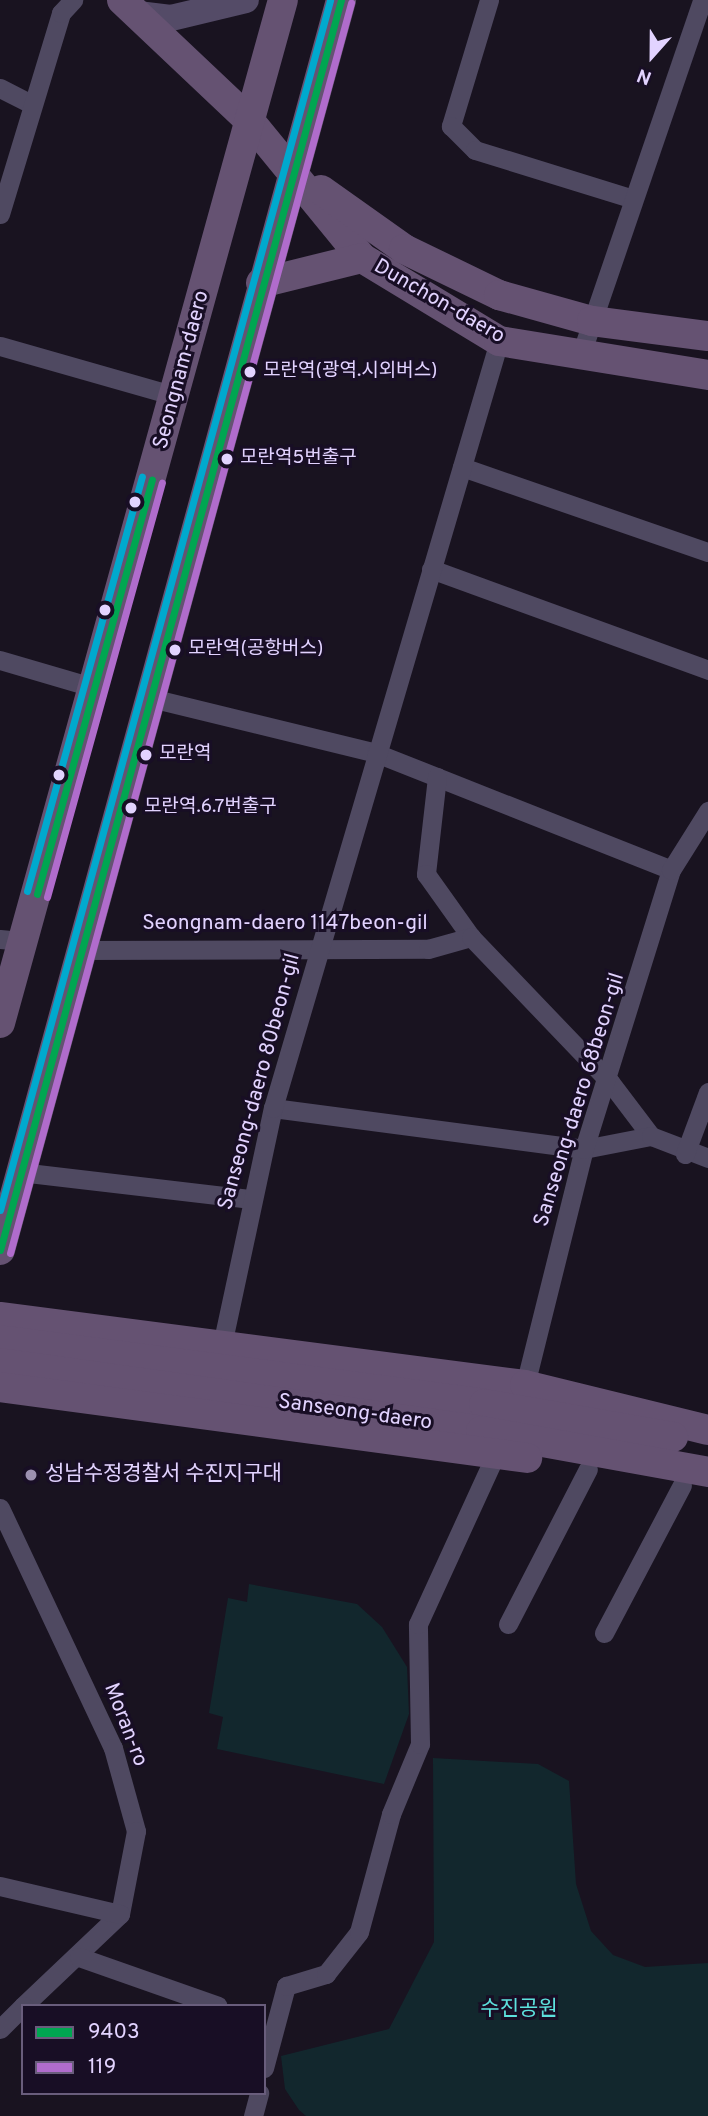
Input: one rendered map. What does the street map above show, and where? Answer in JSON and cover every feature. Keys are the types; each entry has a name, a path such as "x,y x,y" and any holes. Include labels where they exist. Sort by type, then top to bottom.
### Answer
{"main road":[{"name":"Seongnam-daero","path":"0,1023 12,940 95,688 283,0"},
{"path":"0,1250 80,950 155,699 261,283 295,172 341,0"},
{"name":"Dunchon-daero","path":"130,7 249,120 295,172 362,258 499,341 580,357 708,375"},
{"name":"Dunchon-daero","path":"295,172 404,250 499,295 592,321 708,336"},
{"path":"261,283 362,258"},
{"path":"0,1317 525,1385 708,1430"},
{"name":"Sanseong-daero","path":"0,1340 487,1430 699,1482"},
{"name":"Sanseong-daero","path":"0,1363 487,1430 708,1444"},
{"path":"0,1387 487,1430 588,1469 699,1482"}],"street":[{"path":"0,214 4,183 61,13 73,0"},
{"path":"130,7 171,18 246,0"},
{"path":"489,0 451,126 475,150 633,199"},
{"path":"580,357 702,0"},
{"path":"0,88 32,104"},
{"name":"Sanseong-daero 80beon-gil","path":"222,1345 251,1199 273,1108 317,949 499,341"},
{"path":"0,346 175,396"},
{"path":"462,467 708,552"},
{"path":"431,569 708,670"},
{"path":"0,660 95,688"},
{"path":"155,699 376,753 671,870"},
{"path":"436,777 426,874 471,937 610,1082 651,1136 685,1154 708,1158"},
{"name":"Sanseong-daero 68beon-gil","path":"525,1385 584,1149 610,1082 671,870 708,811"},
{"name":"Seongnam-daero 1147beon-gil","path":"80,950 428,949 471,937"},
{"path":"685,1154 708,1092"},
{"path":"273,1108 584,1149 651,1136"},
{"path":"20,1172 251,1199"},
{"path":"266,2050 269,2024 286,1986 326,1974 359,1932 391,1814 420,1744 418,1625 487,1430"},
{"path":"508,1624 588,1469"},
{"path":"604,1633 699,1482"},
{"name":"Moran-ro","path":"0,1508 113,1748 136,1831 120,1914"},
{"path":"0,1886 120,1914"},
{"path":"25,2004 79,1957 120,1914"},
{"path":"79,1957 212,2004"},
{"path":"0,2029 21,2008"},
{"path":"253,2116 258,2095"}],"green space":[{"path":"249,1584 357,1604 382,1627 407,1667 409,1714 384,1784 217,1749 223,1717 209,1713 228,1598 247,1602"},
{"name":"수진공원","path":"433,1758 538,1764 569,1781 576,1884 591,1931 613,1955 645,1967 708,1963 708,2116 306,2116 299,2110 285,2089 281,2056 389,2029 434,1942"}],"transit line":[{"path":"0,1210 330,0"},
{"name":"9403","path":"0,1250 341,0"},
{"name":"119","path":"10,1253 351,3"},
{"path":"27,891 142,477"},
{"name":"9403","path":"37,894 152,480"},
{"name":"119","path":"47,897 162,483"}],"place":[{"name":"모란역(광역.시외버스)","path":"250,372"},
{"name":"모란역5번출구","path":"227,459"},
{"name":"모란역(공항버스)","path":"175,650"},
{"name":"모란역","path":"146,755"},
{"name":"모란역.6.7번출구","path":"131,808"},
{"name":"성남수정경찰서 수진지구대","path":"31,1475"}]}
